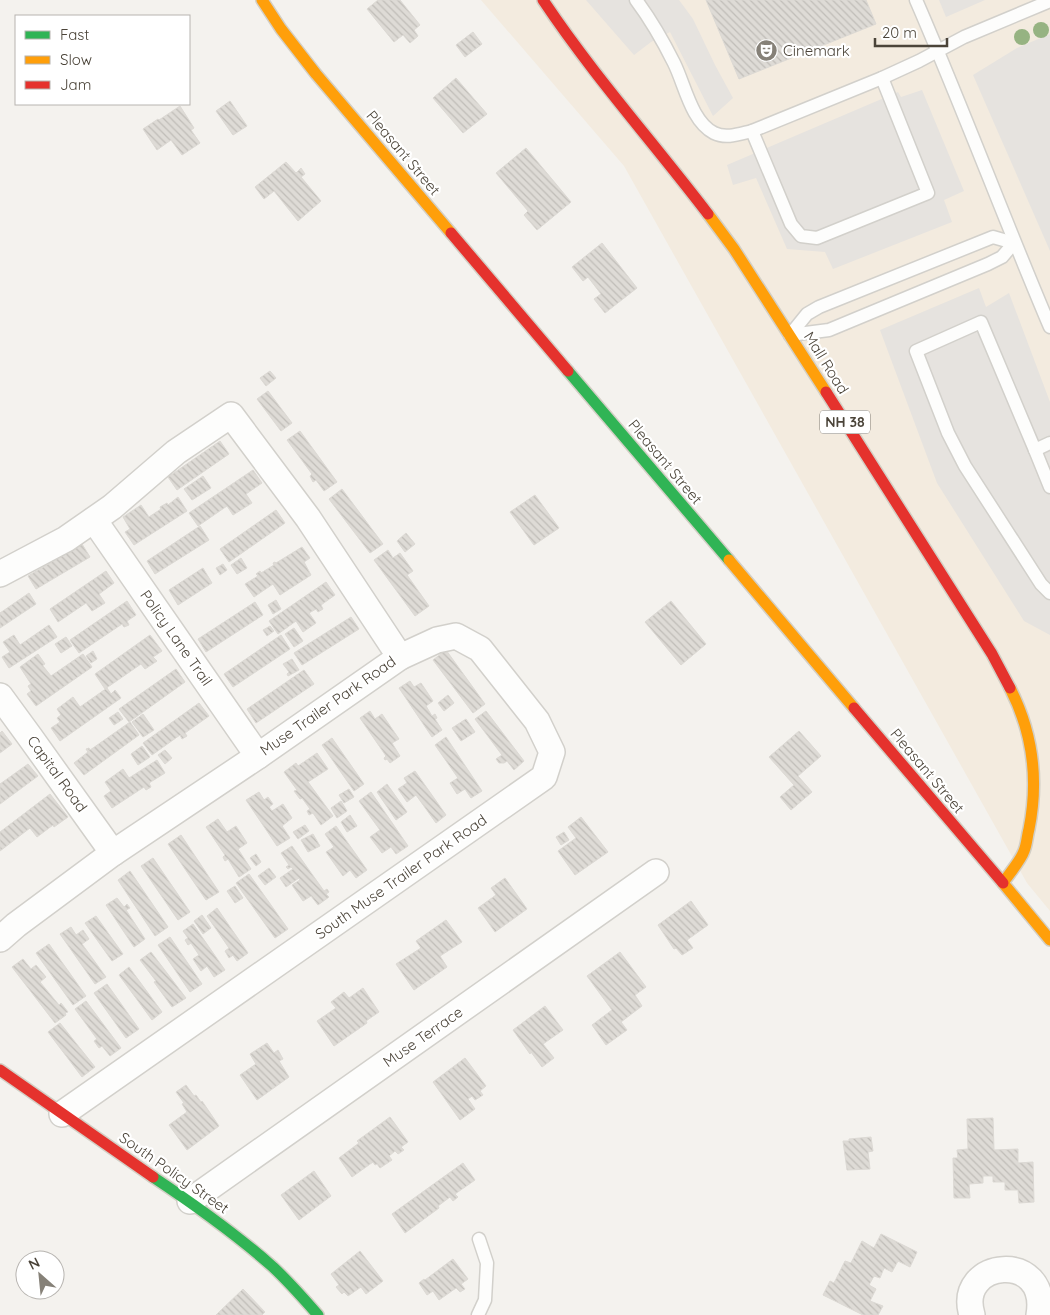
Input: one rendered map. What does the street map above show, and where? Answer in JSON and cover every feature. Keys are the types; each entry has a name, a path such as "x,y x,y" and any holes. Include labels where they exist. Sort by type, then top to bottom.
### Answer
{"main road":[{"name":"Pleasant Street","path":"262,0 281,29 316,74 1050,940"},
{"name":"Mall Road","path":"543,0 593,70 734,249 992,654 1018,704 1027,730 1032,757 1034,785 1032,812 1024,852 1003,883"},
{"name":"South Policy Street","path":"0,1070 190,1201 226,1228 270,1265 318,1315"}],"street":[{"name":"Muse Trailer Park Road","path":"0,939 16,925 114,853 400,657 308,518 231,415 176,452 94,520"},
{"path":"0,574 66,539 94,520"},
{"name":"Policy Lane Trail","path":"94,520 258,756"},
{"name":"South Muse Trailer Park Road","path":"62,1114 544,777 552,752 537,721 480,648 456,636 437,640 400,657"},
{"name":"Capital Road","path":"0,696 114,853"},
{"name":"Muse Terrace","path":"190,1201 656,872"},
{"path":"972,1315 970,1308 971,1296 976,1285 983,1276 1004,1268 1016,1270 1026,1275 1034,1283 1039,1293 1041,1305 1039,1315"}],"lane":[{"path":"636,0 661,36 676,66 692,107 702,123 714,133 731,136 752,131 882,78 964,37 1050,1"},
{"path":"916,0 1050,327"},
{"path":"752,131 791,224 801,236 818,238 928,193 882,78"},
{"path":"790,335 807,314 819,307 993,238 1014,243"},
{"path":"790,335 830,330 988,264 1002,257 1014,243"},
{"path":"1050,487 981,322 916,351 948,432 965,466 1041,584 1050,593"},
{"path":"1035,450 1050,443"},
{"path":"478,1315 485,1300 487,1263 479,1239"}],"shaded area":[{"path":"481,0 1050,0 1050,911 1027,883 624,166"},
{"path":"586,0 679,0 693,19 733,98 713,116 670,32 651,42 634,55"},
{"path":"939,0 985,0 946,17"},
{"path":"1050,34 1050,251 973,75 1017,48"},
{"path":"922,90 964,191 944,200 952,222 833,269 825,252 787,249 756,178 733,185 727,165 898,92 901,97"},
{"path":"979,288 986,307 1009,293 1050,402 1050,635 1024,621 937,483 880,330"}],"building":[{"path":"378,0 400,0 420,25 414,30 418,36 410,43 403,35 394,42 367,9"},
{"name":"Cinemark","path":"706,0 866,0 876,24 739,79"},
{"path":"473,32 482,44 465,57 456,45"},
{"path":"456,78 487,114 463,133 433,98"},
{"path":"230,101 247,126 233,135 216,111"},
{"path":"180,106 194,128 191,130 200,143 182,155 171,140 157,150 143,129"},
{"path":"526,148 571,202 537,230 524,215 528,211 496,173"},
{"path":"286,162 296,173 301,168 305,174 301,177 321,201 298,221 274,191 264,199 255,187"},
{"path":"602,243 637,288 605,313 594,299 601,294 588,277 583,281 572,267"},
{"path":"270,371 276,378 266,386 260,378"},
{"path":"268,391 292,423 281,431 257,399"},
{"path":"300,431 337,482 324,491 316,480 313,482 310,476 312,474 287,440"},
{"path":"220,441 229,454 177,490 168,477"},
{"path":"253,470 262,483 246,494 252,503 233,515 227,506 198,526 189,513"},
{"path":"203,476 211,488 192,500 184,489"},
{"path":"342,489 383,544 370,553 329,499"},
{"path":"535,495 559,528 534,545 510,512"},
{"path":"178,497 187,511 134,545 125,532 130,529 123,517 141,505 149,517 161,509 160,507 167,503 168,505"},
{"path":"276,510 285,523 229,562 220,549"},
{"path":"200,526 209,540 155,574 147,561"},
{"path":"406,533 415,544 405,552 397,541"},
{"path":"82,544 90,557 36,589 28,576"},
{"path":"302,547 310,558 304,562 311,575 280,595 273,584 254,597 245,584 258,576 256,574 260,571 261,573 274,565 273,563"},
{"path":"388,550 393,558 400,553 413,571 407,575 429,606 415,616 374,560"},
{"path":"241,558 247,568 237,574 231,565"},
{"path":"223,564 227,570 220,575 216,568"},
{"path":"203,568 212,583 178,605 169,590"},
{"path":"106,571 114,583 99,594 105,603 92,611 86,603 58,622 50,609"},
{"path":"326,582 335,595 321,605 323,609 318,612 316,609 309,613 316,623 303,632 296,621 278,634 269,621"},
{"path":"29,593 36,604 0,628 0,613"},
{"path":"276,600 281,609 273,614 268,605"},
{"path":"127,601 136,615 127,621 129,625 124,627 122,624 79,653 70,640"},
{"path":"671,601 706,644 681,665 645,622"},
{"path":"255,602 263,615 206,652 198,639"},
{"path":"351,617 359,629 302,665 294,653"},
{"path":"49,625 57,637 9,668 2,657 10,652 3,642 14,635 20,645"},
{"path":"270,626 274,631 267,636 263,630"},
{"path":"294,628 303,641 294,647 285,634"},
{"path":"150,635 162,651 153,657 157,661 145,669 141,664 105,689 95,674"},
{"path":"281,635 290,649 233,687 224,674"},
{"path":"66,637 72,646 61,653 55,644"},
{"path":"446,650 485,704 473,713 433,660"},
{"path":"93,651 97,659 91,663 86,656"},
{"path":"38,654 45,664 43,666 51,676 83,654 92,667 36,706 27,694 31,691 28,686 31,684 20,667"},
{"path":"292,659 299,670 288,676 289,672 283,664"},
{"path":"176,669 185,682 129,722 119,709"},
{"path":"304,670 314,684 256,723 247,709"},
{"path":"410,681 414,687 421,683 433,701 426,706 432,716 435,714 437,718 435,719 442,730 432,737 399,688"},
{"path":"107,688 111,694 115,690 121,698 60,741 51,728 60,722 57,718 61,715 57,709 73,697 80,707"},
{"path":"448,695 454,703 444,711 438,703"},
{"path":"199,703 209,716 185,733 187,736 182,739 180,735 152,755 143,743"},
{"path":"370,711 375,719 382,714 399,739 392,743 400,756 390,763 387,759 385,760 386,756 360,718"},
{"path":"486,711 524,761 514,770 507,761 499,763 496,759 502,755 475,719"},
{"path":"118,712 123,719 114,725 109,718"},
{"path":"143,714 154,730 143,737 132,722"},
{"path":"466,719 475,732 461,741 452,728"},
{"path":"130,722 139,735 84,775 74,763 88,752 86,749 89,748 90,750"},
{"path":"2,731 12,744 0,753 0,733"},
{"path":"799,731 821,756 798,776 812,792 791,810 780,797 794,785 769,757"},
{"path":"446,737 482,791 471,798 465,789 457,794 450,783 458,778 435,745"},
{"path":"332,738 364,784 354,791 322,745"},
{"path":"142,746 150,757 138,765 131,754"},
{"path":"165,750 172,758 165,764 158,755"},
{"path":"317,753 328,769 308,782 333,816 321,825 313,813 309,815 307,811 310,809 294,791 297,790 284,772 296,763 298,766"},
{"path":"157,760 165,773 149,783 151,787 146,790 144,787 112,808 104,796 111,791 105,782 123,769 129,778"},
{"path":"28,764 38,776 0,804 0,784"},
{"path":"415,771 446,815 436,823 416,795 407,802 398,789 407,783 404,778"},
{"path":"387,784 407,812 396,820 377,792"},
{"path":"349,789 354,797 344,803 339,795"},
{"path":"259,792 264,800 268,797 273,804 269,807 272,811 283,804 292,818 282,826 290,838 277,846 246,800"},
{"path":"371,792 408,846 396,854 391,847 382,853 370,837 380,830 359,801"},
{"path":"50,794 68,817 37,837 30,828 0,851 0,832"},
{"path":"341,801 347,811 337,818 331,808"},
{"path":"350,815 357,826 347,832 341,822"},
{"path":"581,817 608,852 575,875 558,851 576,838 568,827"},
{"path":"218,819 227,832 236,826 247,843 238,849 251,869 239,877 228,859 225,861 223,857 225,855 206,827"},
{"path":"305,825 309,831 298,839 293,832"},
{"path":"336,826 367,870 356,878 350,870 343,876 326,852 334,847 325,834"},
{"path":"564,832 569,840 561,845 556,837"},
{"path":"313,834 320,846 308,852 301,840"},
{"path":"181,835 219,892 206,900 168,844"},
{"path":"292,846 324,891 327,889 329,892 326,894 329,897 318,905 311,896 303,901 292,885 300,880 299,878 286,887 280,878 293,869 286,867 289,865 281,853"},
{"path":"256,854 261,862 256,866 250,858"},
{"path":"153,858 190,912 178,920 141,866"},
{"path":"269,868 276,877 265,885 258,876"},
{"path":"130,871 168,927 155,936 118,880"},
{"path":"249,874 288,929 275,938 236,883"},
{"path":"505,878 527,909 495,932 478,908 496,895 491,888"},
{"path":"235,886 243,898 235,903 227,891"},
{"path":"117,898 124,907 127,904 130,908 126,910 145,939 134,947 106,905"},
{"path":"691,901 708,925 687,940 693,948 682,955 676,948 674,949 658,925"},
{"path":"217,908 248,953 237,961 233,955 229,958 225,951 229,948 207,916"},
{"path":"202,915 211,928 203,934 194,921"},
{"path":"96,916 123,954 112,961 85,923"},
{"path":"446,920 462,942 440,956 447,967 414,990 396,964 421,948 416,941"},
{"path":"193,924 225,970 214,977 207,966 201,971 193,959 199,955 191,943 188,945 185,940 188,938 183,931"},
{"path":"71,927 76,935 83,930 89,939 82,944 106,977 95,984 60,934"},
{"path":"170,937 202,984 190,992 158,945"},
{"path":"49,944 86,996 73,1005 36,953"},
{"path":"151,952 186,998 172,1007 140,960"},
{"path":"620,952 646,987 635,995 642,1006 621,1022 627,1030 606,1045 592,1025 612,1010 587,976"},
{"path":"23,959 31,969 36,965 46,977 40,982 59,1005 61,1003 68,1012 55,1023 12,967"},
{"path":"129,967 162,1012 152,1020 119,975"},
{"path":"107,984 139,1029 126,1038 94,993"},
{"path":"363,988 379,1012 366,1021 367,1023 334,1046 317,1021 336,1008 331,1002 344,992 349,998"},
{"path":"86,1001 121,1048 110,1056 102,1046 99,1048 94,1041 97,1039 75,1009"},
{"path":"545,1006 563,1030 543,1044 554,1058 542,1067 513,1030"},
{"path":"60,1023 95,1067 82,1077 48,1032"},
{"path":"267,1043 274,1053 278,1050 283,1059 279,1061 289,1077 257,1100 240,1075 256,1064 250,1054"},
{"path":"465,1058 486,1086 480,1091 483,1095 475,1100 472,1096 468,1099 475,1109 460,1120 433,1082"},
{"path":"186,1085 194,1096 196,1095 202,1101 219,1126 187,1150 169,1125 187,1112 182,1104 184,1103 176,1092"},
{"path":"390,1117 408,1142 401,1147 404,1150 398,1154 395,1151 389,1156 392,1160 380,1168 373,1162 352,1177 339,1158 359,1143 357,1141"},
{"path":"993,1118 994,1150 1018,1149 1018,1163 1033,1162 1034,1202 1019,1203 1018,1190 1005,1190 1005,1182 993,1182 993,1176 983,1176 983,1183 969,1184 970,1198 954,1198 953,1158 958,1158 957,1150 968,1149 967,1119"},
{"path":"871,1137 873,1151 868,1152 870,1169 847,1170 843,1141"},
{"path":"463,1163 475,1180 455,1194 458,1197 453,1201 450,1197 438,1206 439,1208 405,1233 392,1214"},
{"path":"314,1171 331,1196 299,1220 281,1195"},
{"path":"881,1234 917,1252 910,1267 898,1261 892,1272 884,1268 880,1278 874,1276 869,1285 876,1289 870,1301 883,1306 878,1315 863,1315 823,1295 830,1281 834,1283 845,1261 851,1263 862,1241 874,1248"},
{"path":"360,1251 383,1281 366,1294 361,1287 348,1296 344,1292 342,1294 336,1287 339,1285 331,1274"},
{"path":"453,1259 468,1279 461,1284 465,1289 460,1292 456,1288 439,1300 433,1291 427,1295 419,1283"},
{"path":"243,1289 265,1312 262,1315 216,1315"}],"traffic: fast":[{"path":"568,371 729,560"},
{"path":"153,1177 245,1243 273,1267 318,1315"}],"traffic: slow":[{"path":"262,0 281,29 316,74 451,233"},
{"path":"708,214 734,249 826,392"},
{"path":"729,560 854,708"},
{"path":"1010,688 1018,705 1029,739 1032,757 1033,792 1032,810 1025,848 1020,859 1003,883 1050,940"}],"traffic: jam":[{"path":"543,0 603,82 708,214"},
{"path":"451,233 568,371"},
{"path":"826,392 992,654 1010,688"},
{"path":"854,708 1003,883"},
{"path":"0,1070 153,1177"}],"place":[{"name":"Cinemark","path":"767,51"}]}
